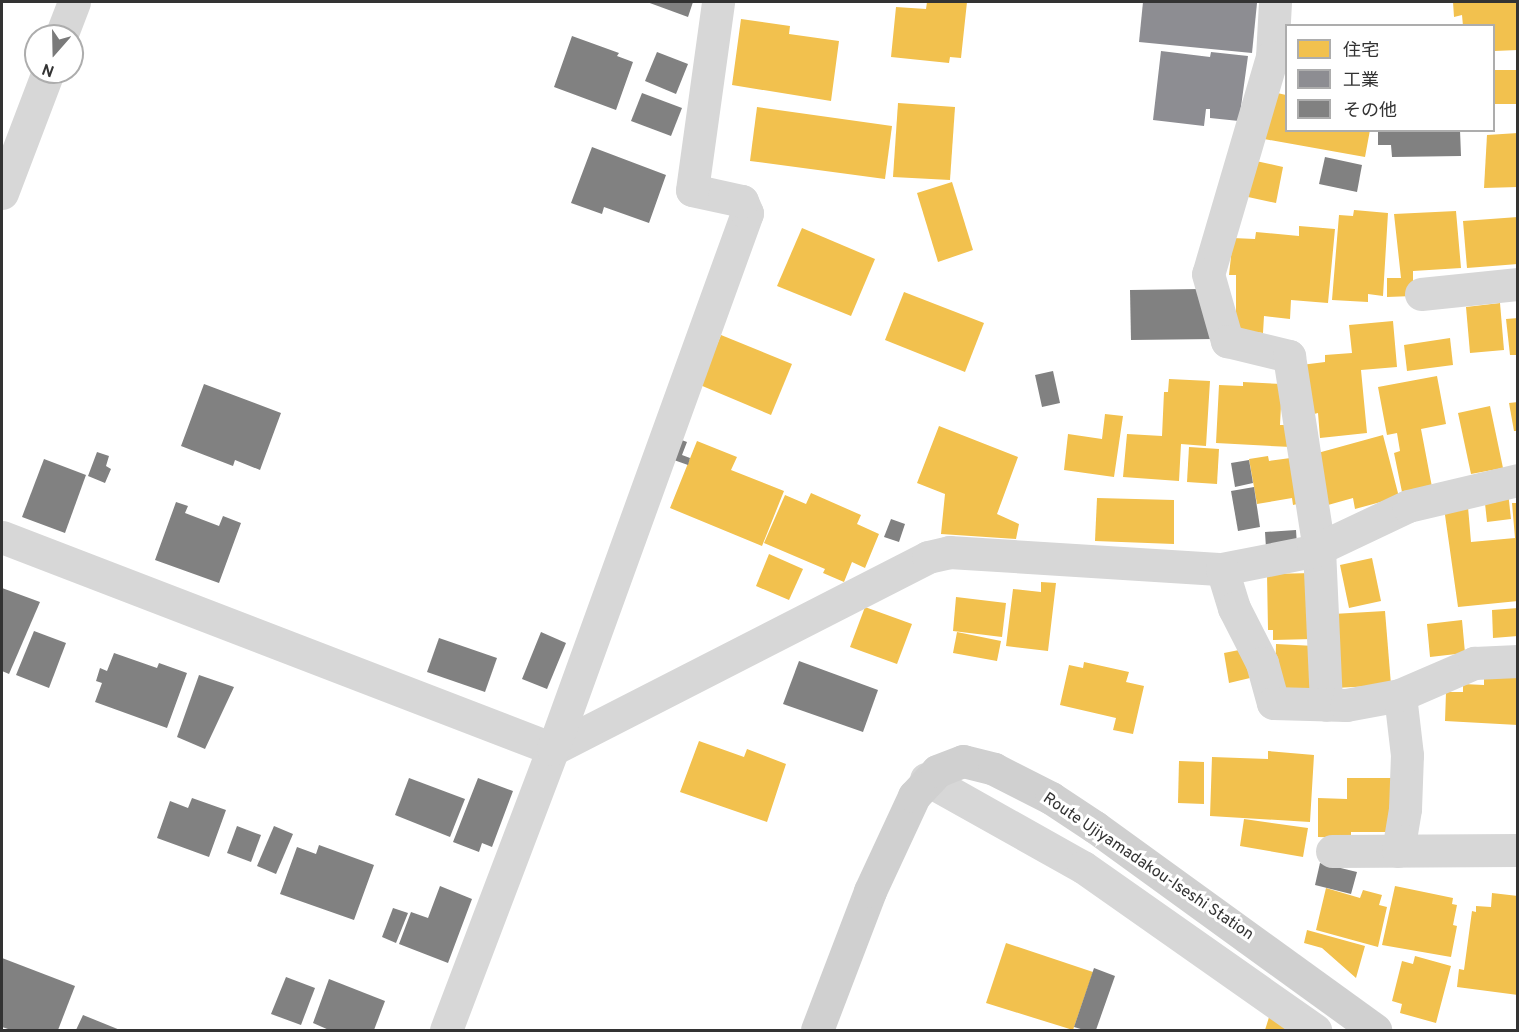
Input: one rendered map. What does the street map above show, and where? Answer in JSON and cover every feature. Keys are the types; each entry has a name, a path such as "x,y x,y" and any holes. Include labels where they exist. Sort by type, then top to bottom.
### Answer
{"main road":[{"name":"Route Ujiyamadakou-Iseshi Station","path":"817,1030 870,891 914,796 926,779 950,764 963,761 994,769 1095,827 1253,938 1375,1030"}],"street":[{"path":"66,24 74,2"},
{"path":"446,1030 553,749 747,213 742,201 692,190 718,2"},
{"path":"1275,2 1272,57 1208,274 1227,341 1289,356 1319,549 1326,705"},
{"path":"2,193 43,84"},
{"path":"1421,294 1518,284"},
{"path":"2,537 553,749 928,557 949,552 1222,569 1319,549 1408,506 1518,480"},
{"path":"1222,569 1234,608 1262,663 1273,703 1326,705 1400,695 1474,663 1518,661"},
{"path":"1398,851 1405,809 1407,755 1400,695"},
{"path":"926,779 1083,867 1315,1030"},
{"path":"1332,851 1518,850"}],"building: 住宅":[{"path":"927,2 967,2 961,58 950,57 949,63 891,57 896,7 926,9"},
{"path":"1453,2 1518,2 1518,50 1495,51 1495,24 1463,24 1462,15 1454,17"},
{"path":"741,19 790,26 789,34 839,41 831,101 732,85"},
{"path":"1495,70 1518,70 1518,104 1495,104"},
{"path":"1273,92 1285,95 1285,132 1370,132 1365,157 1264,139"},
{"path":"898,103 955,107 950,180 893,177"},
{"path":"757,107 892,126 885,179 750,161"},
{"path":"1518,133 1518,187 1484,188 1487,135"},
{"path":"1256,161 1283,167 1276,203 1248,197"},
{"path":"952,182 973,250 938,262 917,193"},
{"path":"1354,210 1388,213 1383,296 1368,294 1368,302 1332,300 1339,215 1353,216"},
{"path":"1456,211 1461,268 1413,271 1413,296 1387,297 1387,278 1401,278 1394,214"},
{"path":"1518,217 1518,264 1467,268 1463,221"},
{"path":"1299,226 1335,229 1328,303 1291,300 1290,319 1264,316 1263,333 1236,330 1236,275 1229,275 1233,238 1255,239 1256,232 1299,236"},
{"path":"802,228 875,259 851,316 777,286"},
{"path":"904,292 984,323 965,372 885,340"},
{"path":"1500,303 1504,350 1470,353 1466,307"},
{"path":"1518,318 1518,355 1510,355 1506,319"},
{"path":"1393,321 1397,367 1361,370 1367,433 1320,438 1318,413 1314,414 1301,365 1325,362 1325,355 1352,353 1349,325"},
{"path":"721,335 792,364 771,415 700,385"},
{"path":"1450,338 1453,365 1407,371 1404,345"},
{"path":"1437,376 1446,424 1421,429 1432,487 1402,492 1394,453 1400,451 1397,433 1387,435 1378,387"},
{"path":"1169,379 1210,381 1206,446 1181,444 1179,481 1123,477 1127,434 1162,436 1164,392 1168,392"},
{"path":"1243,382 1282,384 1280,425 1292,425 1291,447 1216,443 1219,385 1243,386"},
{"path":"1518,402 1518,431 1514,431 1509,403"},
{"path":"1490,406 1503,468 1471,474 1458,413"},
{"path":"1105,414 1123,416 1114,477 1064,470 1068,434 1102,439"},
{"path":"939,426 1018,457 997,514 1019,524 1016,539 941,534 945,494 917,483"},
{"path":"1383,435 1399,497 1355,509 1353,498 1328,505 1314,454"},
{"path":"697,441 737,457 731,470 784,491 762,546 670,508"},
{"path":"1189,447 1219,449 1217,484 1187,482"},
{"path":"1268,456 1269,461 1298,457 1306,502 1293,505 1292,498 1257,504 1249,459"},
{"path":"1508,492 1511,519 1487,522 1484,494"},
{"path":"811,493 861,515 857,524 879,534 865,568 852,562 844,582 823,573 825,569 764,543 785,495 806,504"},
{"path":"1097,498 1174,500 1174,544 1095,541"},
{"path":"1512,503 1518,503 1518,601 1458,607 1444,508 1468,507 1471,542 1515,538"},
{"path":"769,554 803,569 789,600 756,586"},
{"path":"1372,558 1381,601 1349,608 1340,565"},
{"path":"1313,573 1313,639 1273,640 1273,630 1268,630 1267,574"},
{"path":"1041,582 1056,583 1048,651 1006,646 1013,589 1041,592"},
{"path":"956,597 1006,603 1002,637 953,631"},
{"path":"865,607 912,624 897,664 850,647"},
{"path":"1518,608 1518,636 1493,638 1492,610"},
{"path":"1385,611 1391,685 1335,688 1333,614"},
{"path":"1462,620 1465,653 1430,657 1427,624"},
{"path":"957,632 1001,641 997,661 953,653"},
{"path":"1276,644 1315,646 1313,690 1275,689"},
{"path":"1244,649 1250,678 1229,683 1224,653"},
{"path":"1084,662 1129,672 1126,682 1144,686 1133,734 1113,730 1116,718 1060,705 1069,665 1083,668"},
{"path":"1484,676 1518,677 1518,725 1445,721 1446,692 1463,692 1463,684 1484,685"},
{"path":"699,741 744,757 747,749 786,764 767,822 680,792"},
{"path":"1268,751 1314,755 1310,822 1210,816 1212,757 1268,759"},
{"path":"1179,761 1204,762 1204,804 1178,803"},
{"path":"1347,778 1392,778 1391,832 1351,832 1351,838 1318,837 1318,798 1347,799"},
{"path":"1244,819 1308,828 1303,857 1240,846"},
{"path":"1395,886 1453,898 1452,904 1457,905 1453,925 1457,926 1451,957 1382,945"},
{"path":"1326,888 1360,898 1363,890 1382,895 1379,905 1387,907 1378,947 1316,930"},
{"path":"1492,893 1518,896 1518,995 1457,987 1459,969 1464,970 1472,911 1476,912 1476,906 1491,907"},
{"path":"1307,930 1365,946 1356,978 1322,948 1304,943"},
{"path":"1006,943 1093,972 1073,1030 986,1003"},
{"path":"1415,956 1451,966 1436,1023 1400,1013 1402,1004 1392,1001 1402,961 1413,964"},
{"path":"1270,1014 1293,1030 1265,1030"}],"building: 工業":[{"path":"1143,2 1257,3 1252,53 1139,42"},
{"path":"1161,51 1210,57 1211,52 1248,56 1239,121 1210,118 1210,109 1206,109 1204,126 1153,120"}],"building: その他":[{"path":"647,2 693,2 688,17"},
{"path":"572,36 619,53 617,56 633,62 616,110 554,87"},
{"path":"657,52 688,64 676,94 645,81"},
{"path":"642,93 682,108 671,136 631,121"},
{"path":"1378,132 1460,132 1461,156 1392,157 1391,145 1378,145"},
{"path":"592,147 666,175 649,223 604,207 602,214 571,203"},
{"path":"1325,157 1362,165 1357,192 1319,184"},
{"path":"1201,289 1215,339 1131,340 1130,290"},
{"path":"1053,371 1060,403 1042,407 1035,375"},
{"path":"204,384 281,413 260,470 235,460 233,466 181,446"},
{"path":"679,439 687,442 682,455 690,458 688,465 671,459"},
{"path":"97,452 109,456 106,466 111,469 105,483 88,476"},
{"path":"44,459 86,475 65,533 22,517"},
{"path":"1249,460 1253,483 1235,487 1231,463"},
{"path":"1254,487 1260,527 1238,531 1231,491"},
{"path":"176,502 188,506 185,513 219,526 223,516 241,523 219,583 155,560"},
{"path":"891,519 905,524 899,542 884,537"},
{"path":"1296,530 1297,546 1266,548 1265,532"},
{"path":"2,588 40,602 9,674 2,671"},
{"path":"34,631 66,643 49,688 16,675"},
{"path":"541,632 566,643 547,689 522,679"},
{"path":"439,638 497,658 485,692 427,672"},
{"path":"114,653 157,668 159,663 187,673 167,728 95,702 102,683 96,681 100,668 107,671"},
{"path":"799,661 878,690 863,732 783,704"},
{"path":"199,675 234,687 205,749 177,737"},
{"path":"409,778 465,799 450,837 395,815"},
{"path":"478,778 513,791 492,847 482,843 479,852 453,842"},
{"path":"192,798 226,810 209,857 157,838 170,801 188,808"},
{"path":"237,826 261,835 251,862 227,853"},
{"path":"274,826 293,834 276,874 257,866"},
{"path":"319,845 374,865 354,920 280,894 297,847 316,854"},
{"path":"1320,863 1357,872 1351,894 1315,885"},
{"path":"440,886 472,899 448,963 399,944 411,912 428,918"},
{"path":"393,908 408,913 396,943 382,937"},
{"path":"2,958 75,986 58,1030 11,1030 2,1027"},
{"path":"1094,968 1115,976 1096,1030 1084,1030 1074,1027"},
{"path":"286,977 315,988 301,1025 271,1014"},
{"path":"329,979 385,1001 374,1030 329,1030 313,1023"},
{"path":"83,1015 120,1030 76,1030"}]}
